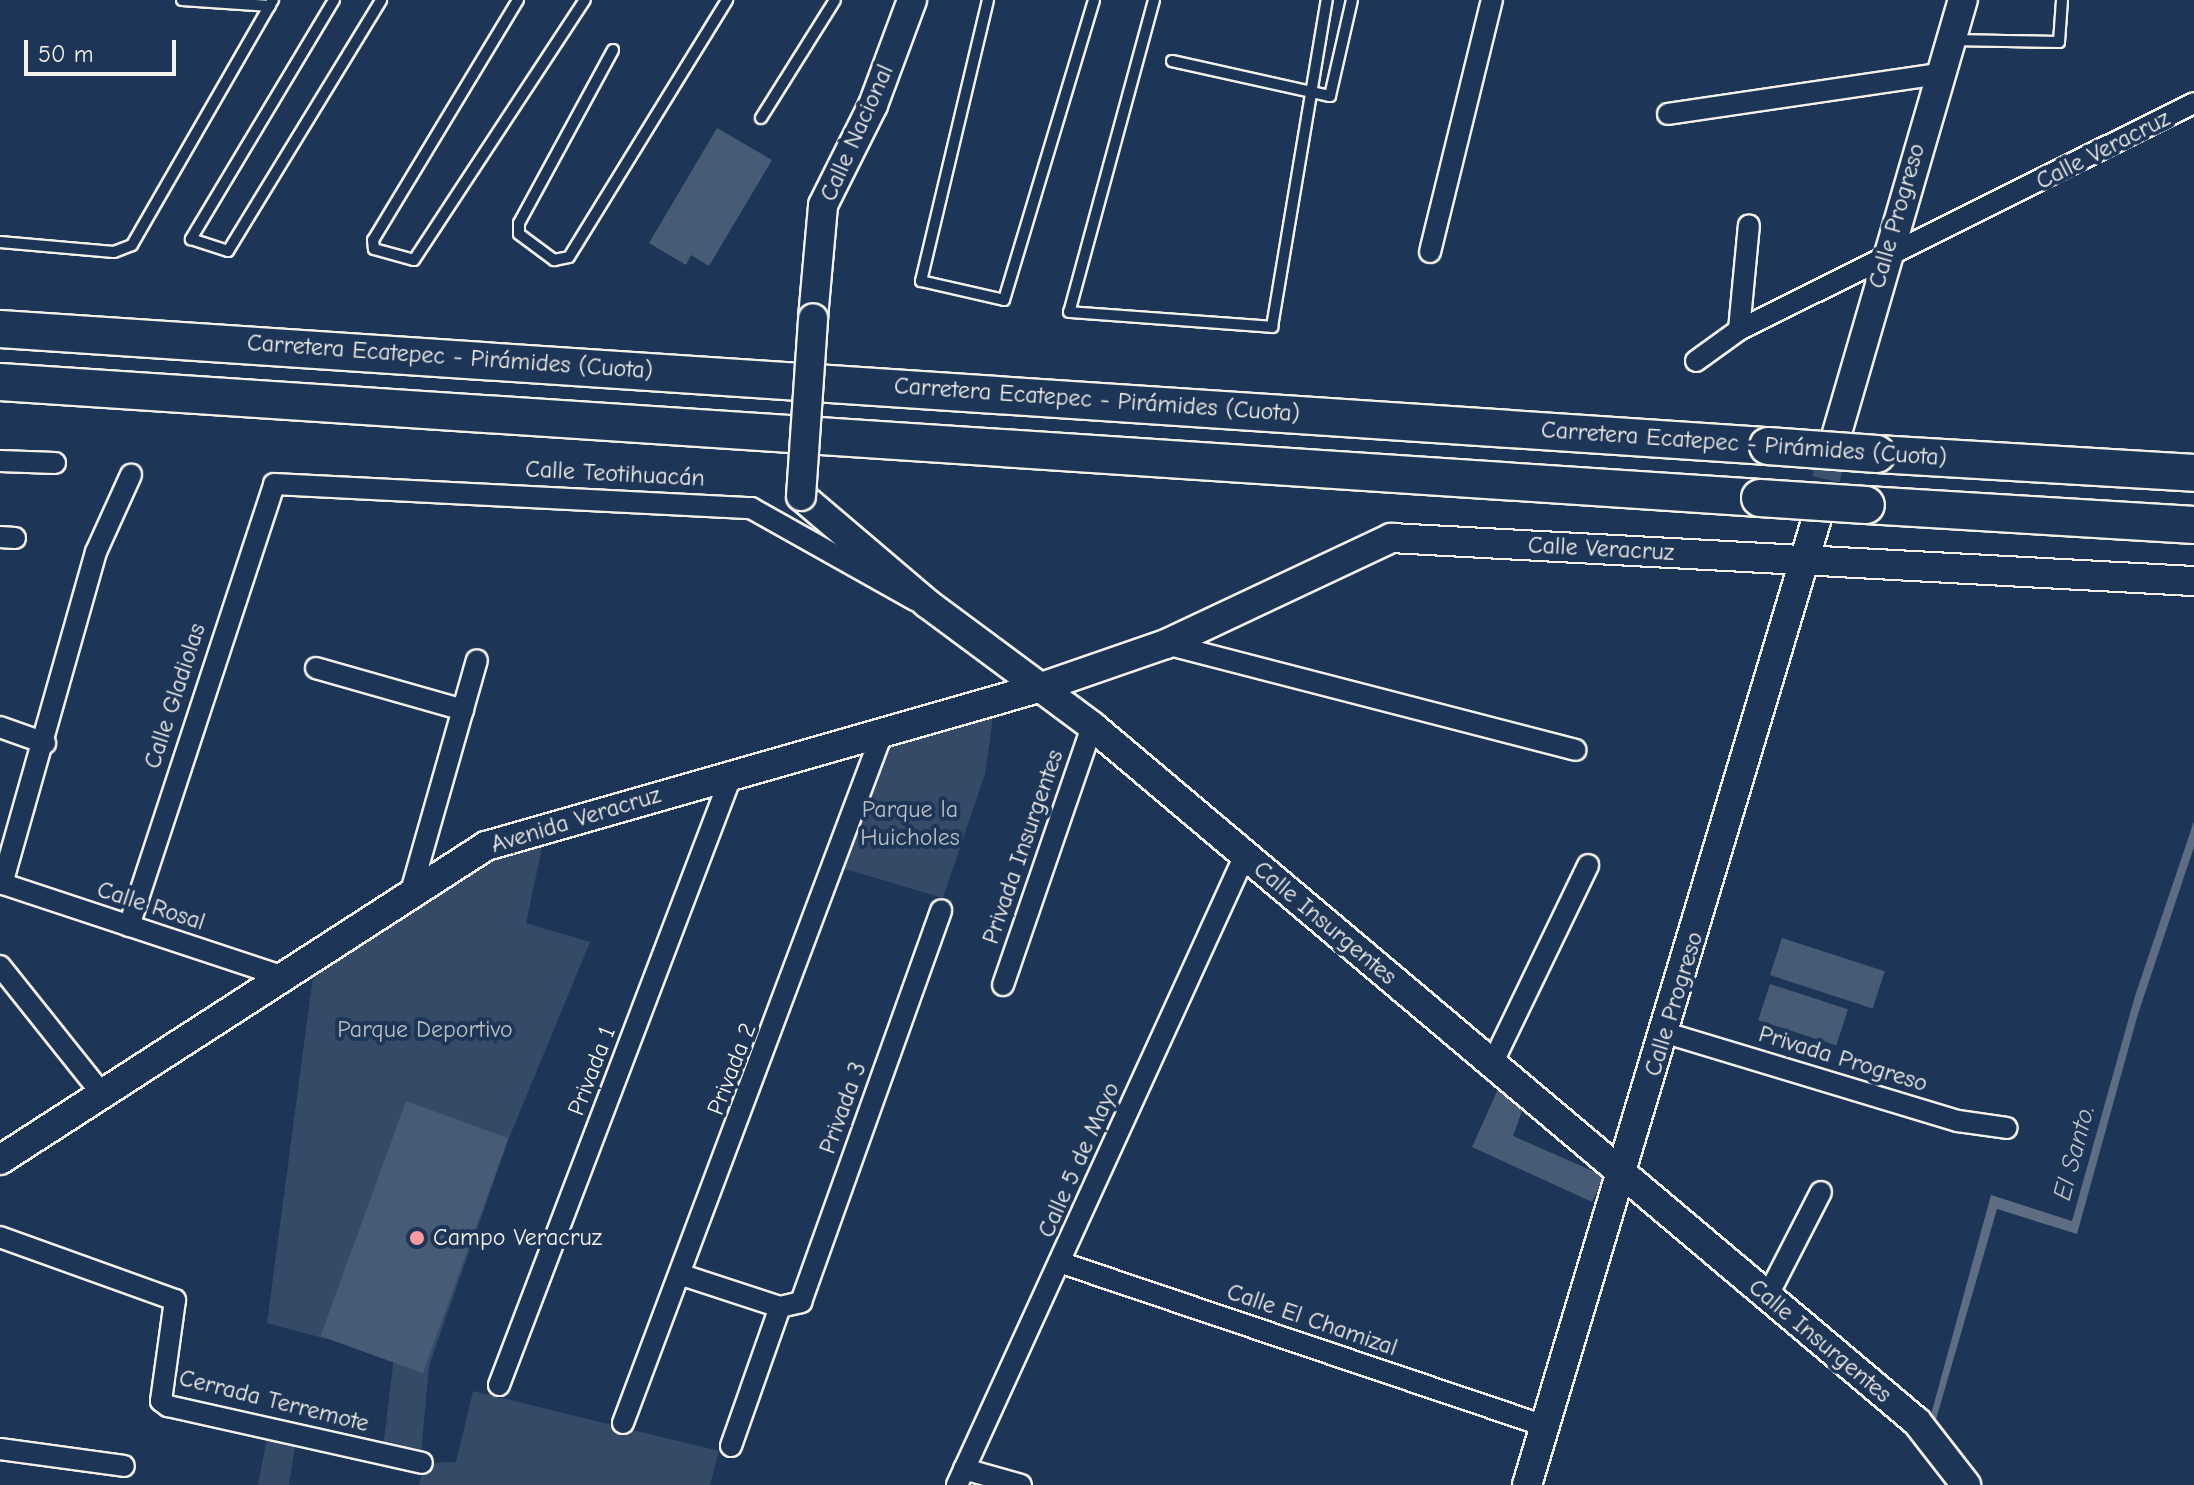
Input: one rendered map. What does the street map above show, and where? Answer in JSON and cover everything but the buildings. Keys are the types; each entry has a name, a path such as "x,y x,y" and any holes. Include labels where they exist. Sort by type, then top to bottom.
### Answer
{"highway":[{"name":"Carretera Ecatepec - Pirámides (Cuota)","path":"0,329 2194,473"},
{"path":"0,382 2194,525"}],"street":[{"name":"Calle Nacional","path":"813,318 823,205 873,105 912,0"},
{"path":"1430,252 1492,0"},
{"name":"Calle Progreso","path":"1837,433 1883,262 1963,0"},
{"path":"1668,114 1939,74"},
{"name":"Calle Veracruz","path":"1696,361 1739,330 1883,262 2194,103"},
{"path":"1739,330 1749,225"},
{"name":"Calle Insurgentes","path":"813,318 801,496 928,604 1092,726 1620,1175 1917,1422 1966,1485"},
{"path":"0,461 55,463"},
{"path":"1,884 45,743 96,552 131,475"},
{"name":"Calle Teotihuacán","path":"274,484 751,508 898,595 928,604"},
{"name":"Calle Gladiolas","path":"129,926 274,484"},
{"name":"Calle Progreso","path":"1527,1485 1666,1033 1816,521"},
{"name":"Calle Veracruz","path":"1039,688 1166,644 1391,538 2194,581"},
{"path":"1166,644 1576,750"},
{"path":"410,895 477,660"},
{"path":"316,668 463,710"},
{"name":"Avenida Veracruz","path":"0,1160 486,846 1039,688"},
{"name":"Privada Insurgentes","path":"1003,985 1092,726"},
{"path":"0,727 45,743"},
{"name":"Privada 2","path":"623,1423 682,1275 883,731"},
{"name":"Privada 1","path":"499,1385 732,774"},
{"name":"Calle 5 de Mayo","path":"961,1477 1062,1263 1245,855"},
{"path":"1492,1064 1588,865"},
{"name":"Calle Rosal","path":"1,884 284,977"},
{"name":"Privada 3","path":"780,1307 793,1309 801,1302 941,910"},
{"path":"0,966 102,1094"},
{"name":"Privada Progreso","path":"1666,1033 1958,1121 2007,1128"},
{"path":"1767,1297 1821,1192"},
{"name":"Cerrada Terremote","path":"0,1237 175,1300 161,1401 168,1406 422,1463"},
{"name":"Calle El Chamizal","path":"1062,1263 1545,1426"},
{"path":"682,1275 780,1307 731,1446"},
{"path":"0,1449 124,1466"},
{"path":"961,1477 1021,1485"}],"lane":[{"path":"0,242 114,252 132,245 272,3 182,0"},
{"path":"334,0 191,239 228,251 381,0"},
{"path":"518,0 373,240 374,249 414,260 585,0"},
{"path":"613,50 519,223 519,234 554,260 569,257 727,0"},
{"path":"761,118 835,0"},
{"path":"988,0 921,281 1004,300 1094,0"},
{"path":"1154,0 1069,312 1272,327 1327,0"},
{"path":"1172,61 1312,94 1332,93 1352,0"},
{"path":"1950,40 2059,42 2062,0"}],"green space":[{"name":"Parque la Huicholes","path":"995,703 985,774 943,898 835,866 887,732"},
{"name":"Parque Deportivo","path":"548,820 526,923 590,942 509,1138 429,1366 420,1465 382,1456 394,1357 267,1323 315,961"},
{"path":"473,1391 719,1451 710,1485 419,1485 424,1463 456,1462"},
{"path":"267,1438 295,1447 289,1485 258,1485"}],"shaded area":[{"path":"2194,821 2194,847 2138,1014 2077,1234 1997,1209 1935,1423 1929,1422 1991,1195 2072,1221 2135,996"}],"tunnel":[{"path":"1816,520 1837,433"}],"place":[{"name":"Campo Veracruz","path":"417,1238"}],"water label":[{"name":"El Santo.","path":"2075,1153"}]}
